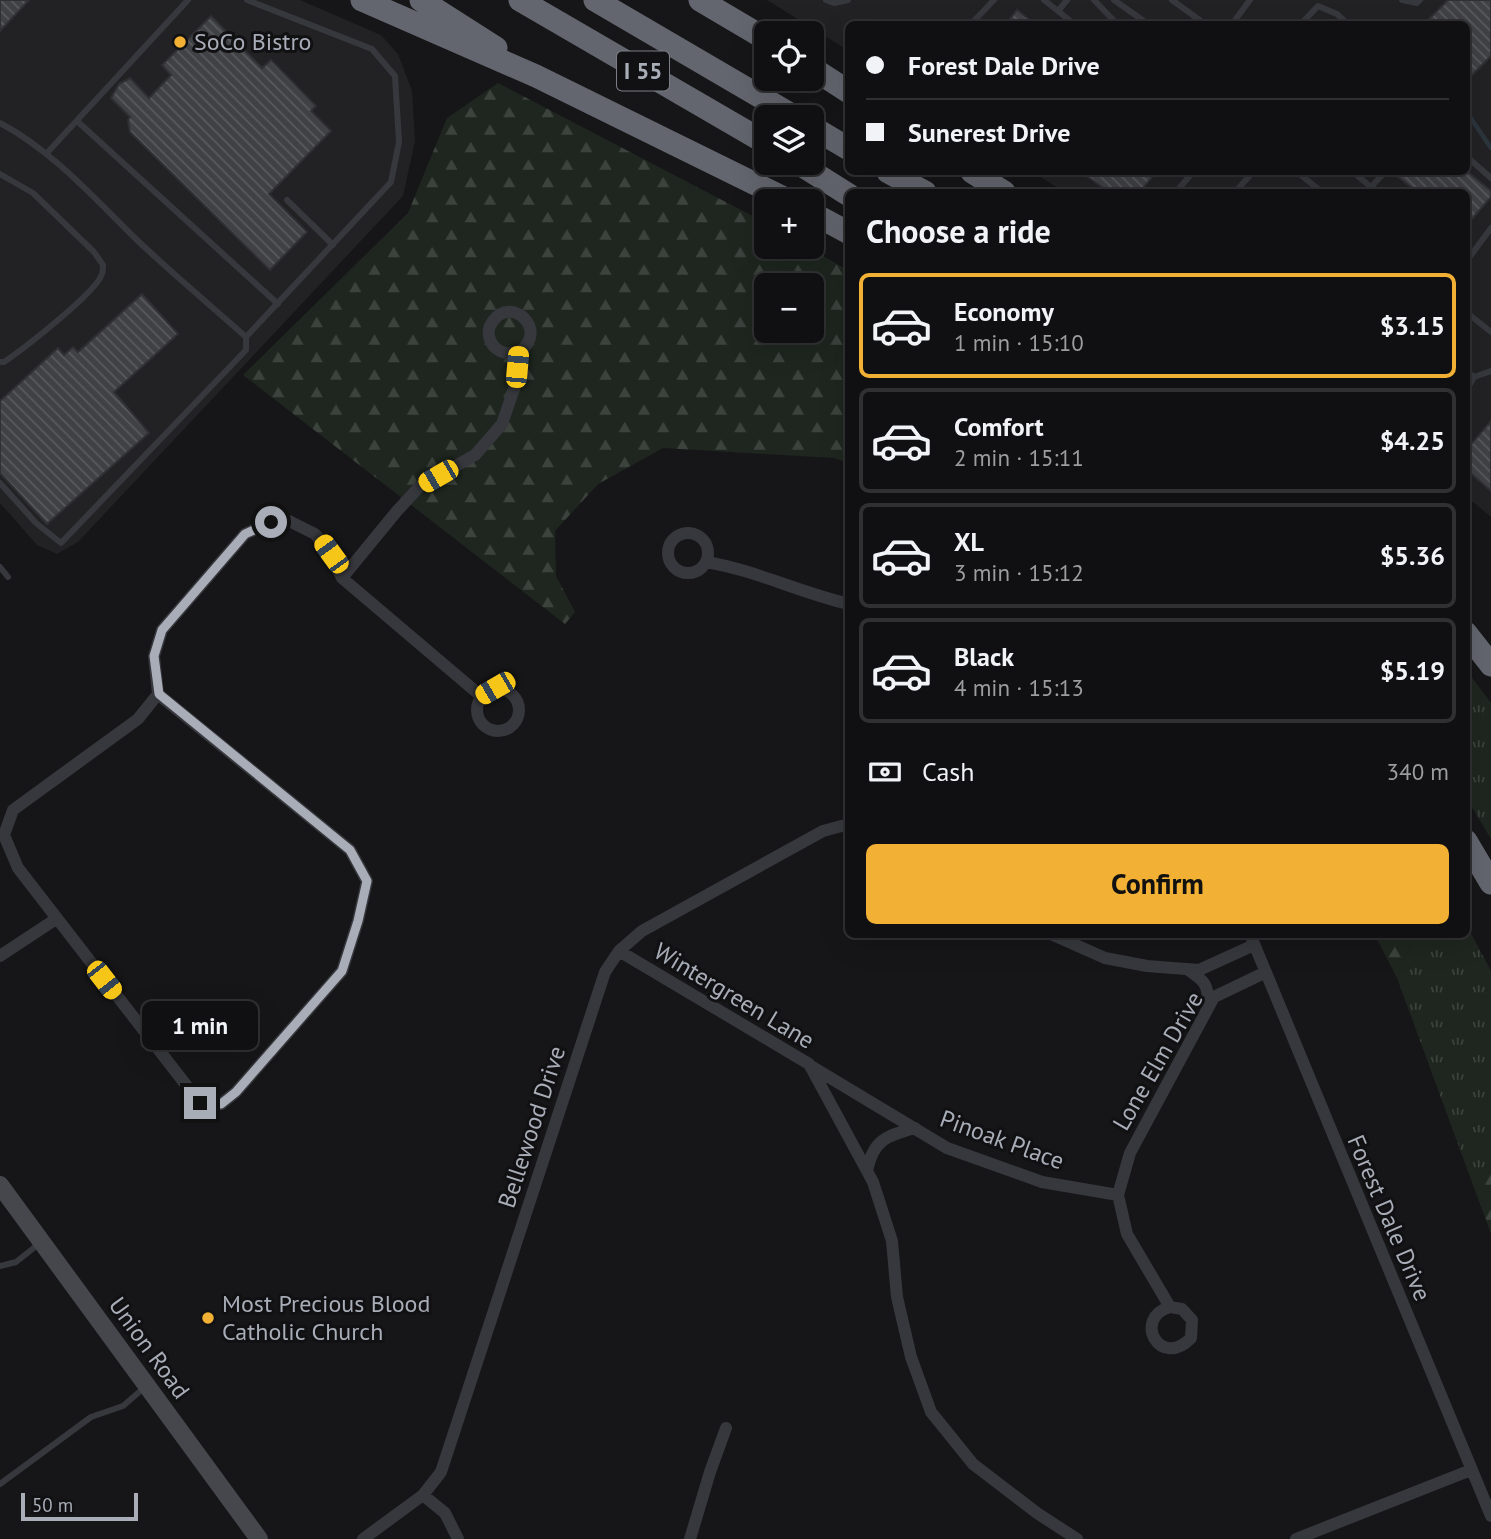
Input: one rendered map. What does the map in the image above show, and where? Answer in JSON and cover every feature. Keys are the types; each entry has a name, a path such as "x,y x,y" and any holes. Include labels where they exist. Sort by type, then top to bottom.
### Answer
{"highway":[{"path":"362,0 536,76 766,189"},
{"path":"421,0 536,76"},
{"name":"I 55","path":"520,0 754,136"},
{"name":"I 55","path":"595,0 775,105"},
{"path":"701,0 754,31"},
{"path":"712,0 754,30"},
{"path":"824,76 845,89"},
{"path":"824,134 845,147"},
{"path":"817,175 845,192"},
{"path":"894,175 919,189"},
{"path":"977,175 999,189"},
{"path":"824,219 845,231"},
{"path":"1470,638 1491,664"},
{"path":"1470,848 1491,883"}],"main road":[{"name":"Union Road","path":"0,1185 259,1539"}],"street":[{"path":"342,578 419,486 475,455 502,424 516,383 519,352"},
{"path":"159,694 138,719 13,810 4,835 18,868 200,1103 221,1104 236,1092 342,971 367,881 350,850 159,694 154,656 162,630 245,534 271,522 289,521 316,534 331,554 342,578 481,696"},
{"path":"706,562 726,565 806,593 845,603"},
{"name":"Bellewood Drive","path":"363,1539 423,1495 441,1472 605,972 620,951 642,931 811,837 845,825"},
{"path":"0,956 56,919"},
{"path":"1060,938 1105,958 1147,966 1199,970 1252,940"},
{"name":"Forest Dale Drive","path":"1252,940 1491,1516"},
{"name":"Wintergreen Lane","path":"620,951 809,1064 873,1182 892,1241 897,1297 911,1357 931,1412 973,1464 1037,1513 1077,1539"},
{"path":"1186,969 1202,979 1208,992 1209,1006"},
{"name":"Lone Elm Drive","path":"1118,1195 1130,1153 1214,997 1264,973"},
{"name":"Pinoak Place","path":"809,1064 947,1148 1042,1182 1118,1195"},
{"name":"Pinoak Place","path":"867,1171 875,1146 891,1135 915,1128"},
{"path":"1118,1195 1127,1234 1170,1307"},
{"path":"690,1539 709,1472 726,1428"},
{"path":"1296,1539 1471,1470"},
{"path":"423,1495 445,1513 458,1539"}],"lane":[{"path":"46,155 188,0"},
{"path":"0,483 36,523 61,542 246,350 246,337 391,182 399,142 395,76 372,49 247,0"},
{"path":"826,0 834,3 848,0"},
{"path":"974,21 994,0"},
{"path":"1044,0 1071,21"},
{"path":"1058,10 1067,0"},
{"path":"1094,0 1114,21"},
{"path":"1114,0 1143,21"},
{"path":"1172,0 1201,21"},
{"path":"1234,21 1250,0"},
{"path":"1402,0 1417,3 1420,0"},
{"path":"1304,21 1318,6 1338,14 1345,21"},
{"path":"77,121 278,304"},
{"path":"0,123 23,135 46,155 148,251 246,337"},
{"path":"1470,160 1491,178"},
{"path":"0,174 33,193 94,252 103,265 101,278 70,310 14,355 0,362"},
{"path":"1179,189 1190,175"},
{"path":"1238,189 1250,175"},
{"path":"1301,175 1318,189"},
{"path":"1370,189 1382,175"},
{"path":"287,200 333,245"},
{"path":"1470,257 1491,228"},
{"path":"1470,315 1491,332"},
{"path":"1470,384 1474,377 1491,371"},
{"path":"1470,374 1474,377"},
{"path":"0,566 8,576"},
{"path":"0,1266 16,1262 42,1242"},
{"path":"0,1483 91,1417 99,1412 123,1406 146,1386"}],"shaded area":[{"path":"0,0 300,0 381,35 398,54 412,91 415,141 403,196 78,542 57,554 37,545 0,503"},
{"path":"767,0 1491,0 1491,517 1470,500 1470,189 1059,189 1038,175 1470,175 1470,21 845,21 845,49 824,35 824,21 801,21"}],"green space":[{"path":"498,83 754,217 754,259 824,259 824,256 845,269 845,462 834,458 663,448 598,484 555,531 556,576 575,612 565,624 243,375 408,213 447,118"},
{"path":"1470,675 1491,703 1491,839 1470,804"},
{"path":"1470,932 1491,971 1491,1164 1469,1174 1397,978 1414,938 1470,938"},
{"path":"1377,938 1414,938 1397,978"},
{"path":"1491,1164 1491,1234 1469,1174"}],"building":[{"path":"0,0 29,0 0,31"},
{"path":"1448,0 1491,0 1491,56 1470,77 1470,21 1427,21"},
{"path":"1017,10 1031,21 1008,21"},
{"path":"211,16 262,68 271,60 316,106 311,111 331,131 269,194 307,232 270,270 130,132 130,117 111,98 119,84 130,78 149,98 171,75 162,65"},
{"path":"1470,174 1491,191 1491,197 1470,221 1470,189 1413,189 1396,175"},
{"path":"1085,175 1154,175 1142,189 1105,189"},
{"path":"142,294 178,334 114,392 149,433 47,524 0,473 0,401 58,348 64,355 73,347 78,352"},
{"path":"1491,421 1491,491 1470,473 1470,445"}],"waterway":[{"path":"1470,117 1491,148"}],"place":[{"name":"SoCo Bistro","path":"180,42"},
{"name":"Most Precious Blood Catholic Church","path":"208,1318"}],"route":[{"path":"200,1103 221,1104 236,1092 342,971 367,881 350,850 159,694 154,656 162,630 245,534 271,522"}]}
